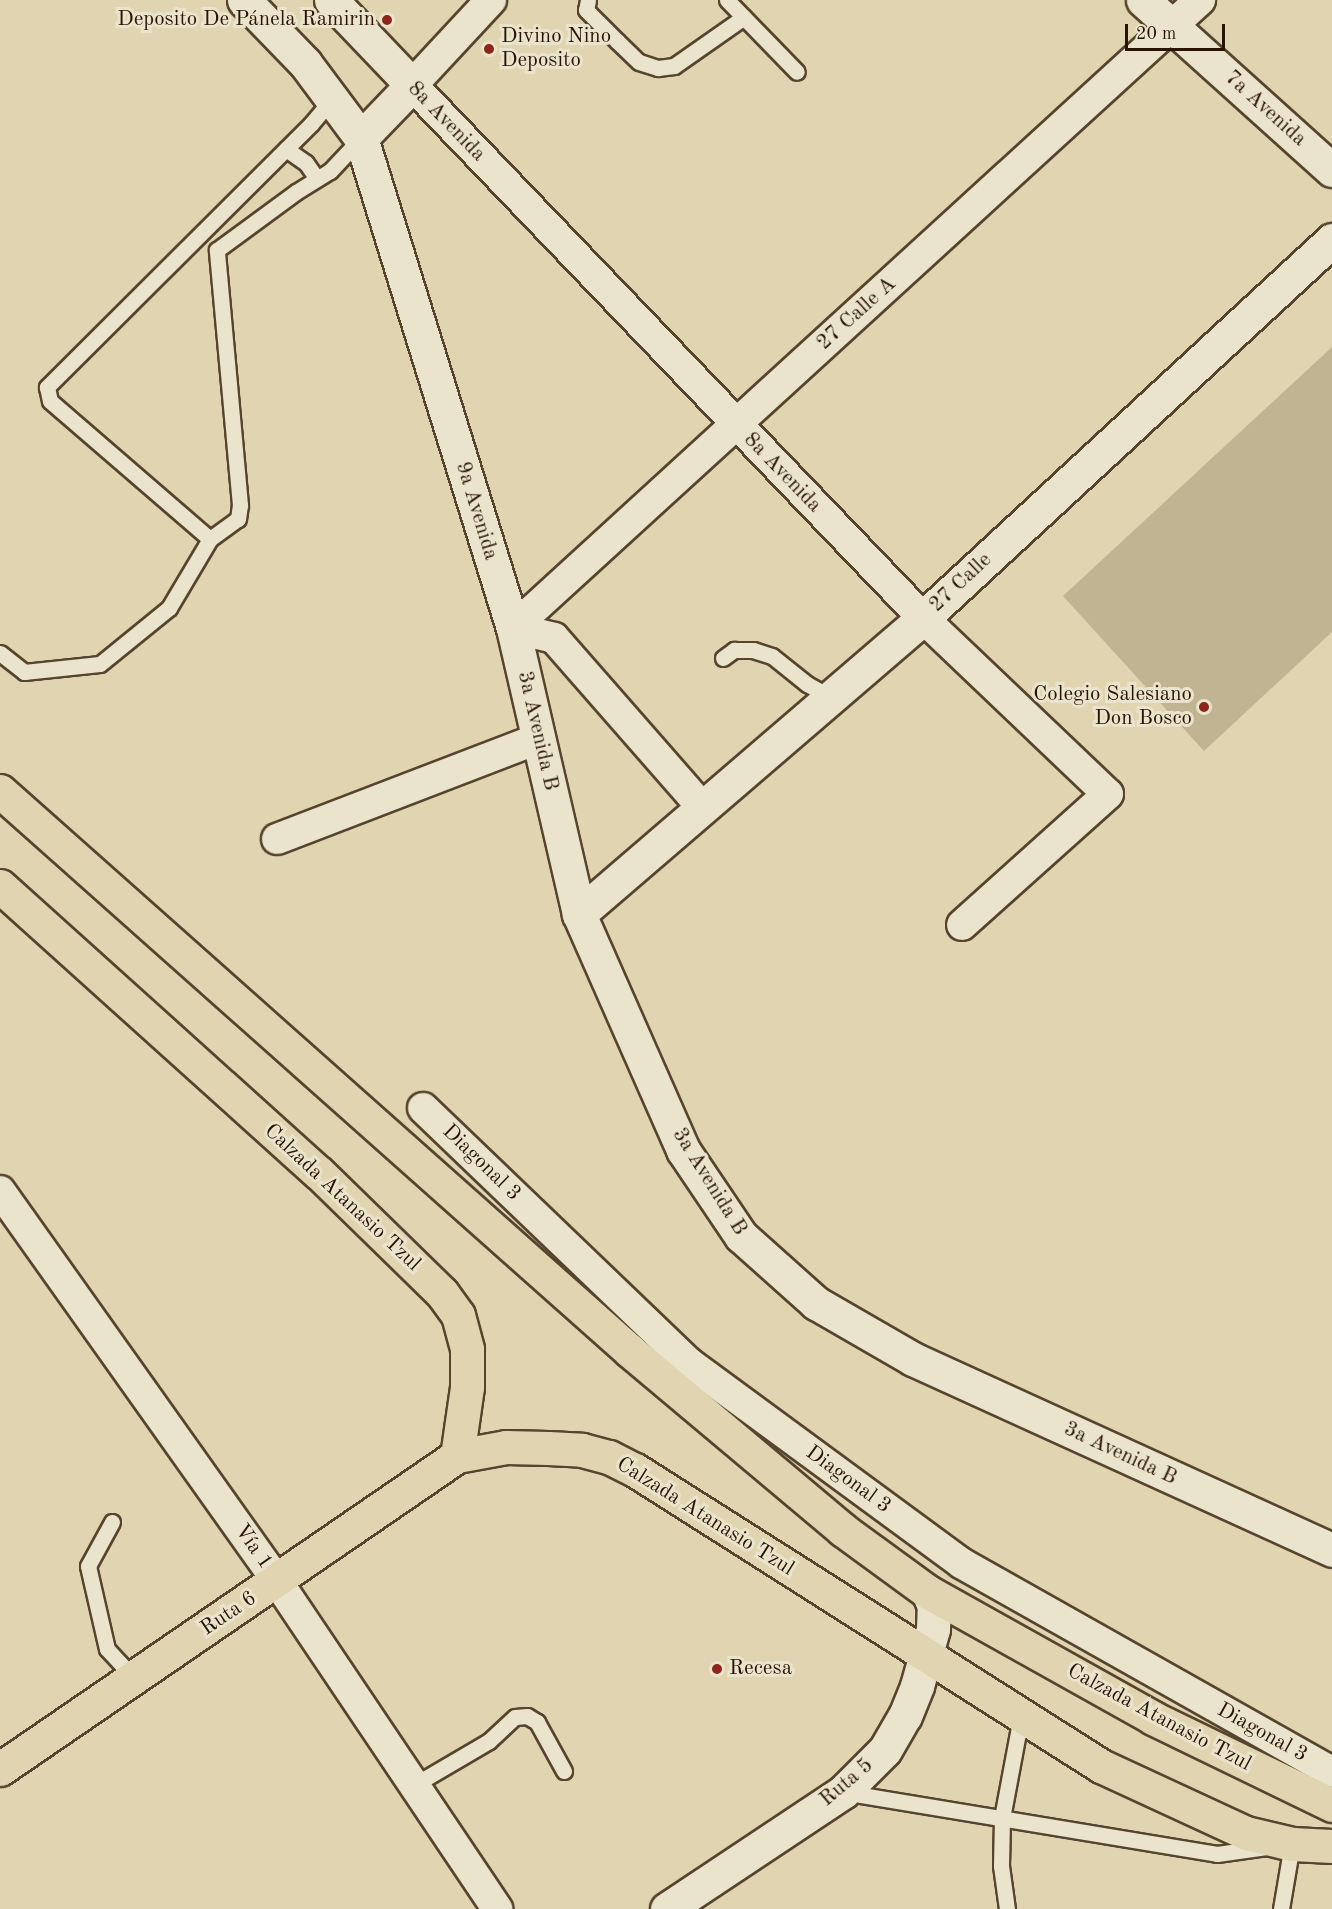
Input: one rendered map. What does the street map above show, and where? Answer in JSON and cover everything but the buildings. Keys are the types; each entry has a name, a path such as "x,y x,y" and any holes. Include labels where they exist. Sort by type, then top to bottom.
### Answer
{"main road":[{"name":"Calzada Atanasio Tzul","path":"0,791 630,1351 843,1530 928,1592 1153,1718 1332,1805"},
{"name":"Calzada Atanasio Tzul","path":"0,886 318,1172 442,1293 458,1315 467,1348 467,1387 457,1456 506,1447 582,1450 609,1457 635,1470 1101,1766 1246,1833 1292,1844 1332,1846"},
{"name":"Ruta 6","path":"0,1769 457,1456"}],"street":[{"path":"244,0 305,63 361,138 491,0"},
{"name":"8a Avenida","path":"331,0 922,618 1108,794 962,925"},
{"name":"7a Avenida","path":"1143,0 1332,170"},
{"name":"27 Calle A","path":"513,628 1200,0"},
{"name":"9a Avenida","path":"361,138 513,628"},
{"name":"27 Calle","path":"579,914 922,618 1332,240"},
{"path":"513,628 554,638 703,808"},
{"name":"3a Avenida B","path":"513,628 579,914 683,1150 741,1236 816,1303 913,1359 1332,1550"},
{"path":"277,839 538,739"},
{"name":"Diagonal 3","path":"423,1108 689,1363 961,1563 1332,1772"},
{"name":"Vía 1","path":"0,1191 277,1581 496,1909"},
{"name":"Ruta 5","path":"667,1909 843,1792 885,1750 905,1716 926,1656 933,1629 934,1606 928,1592"},
{"path":"1292,1844 1332,1860"}],"lane":[{"path":"588,0 586,10 617,41 639,62 658,68 674,66 744,17"},
{"path":"727,0 797,72"},
{"path":"210,539 50,401 47,387 286,149 332,99"},
{"path":"0,653 24,672 100,664 169,608 210,539 238,519 240,505 217,250 330,171 361,138"},
{"path":"286,149 306,164 317,179"},
{"path":"723,658 734,650 753,650 772,657 830,697"},
{"path":"112,1522 88,1566 107,1649 134,1678"},
{"path":"414,1785 489,1741 515,1717 527,1716 537,1722 564,1771"},
{"path":"1007,1909 1000,1866 1002,1818 1021,1716"},
{"path":"843,1792 1216,1854 1292,1844 1281,1909"}],"shaded area":[{"path":"1332,347 1332,632 1204,751 1063,596"}],"place":[{"name":"Deposito De Pánela Ramirin","path":"387,20"},
{"name":"Divino Nino Deposito","path":"489,49"},
{"name":"Colegio Salesiano Don Bosco","path":"1204,707"},
{"name":"Recesa","path":"717,1669"}]}
